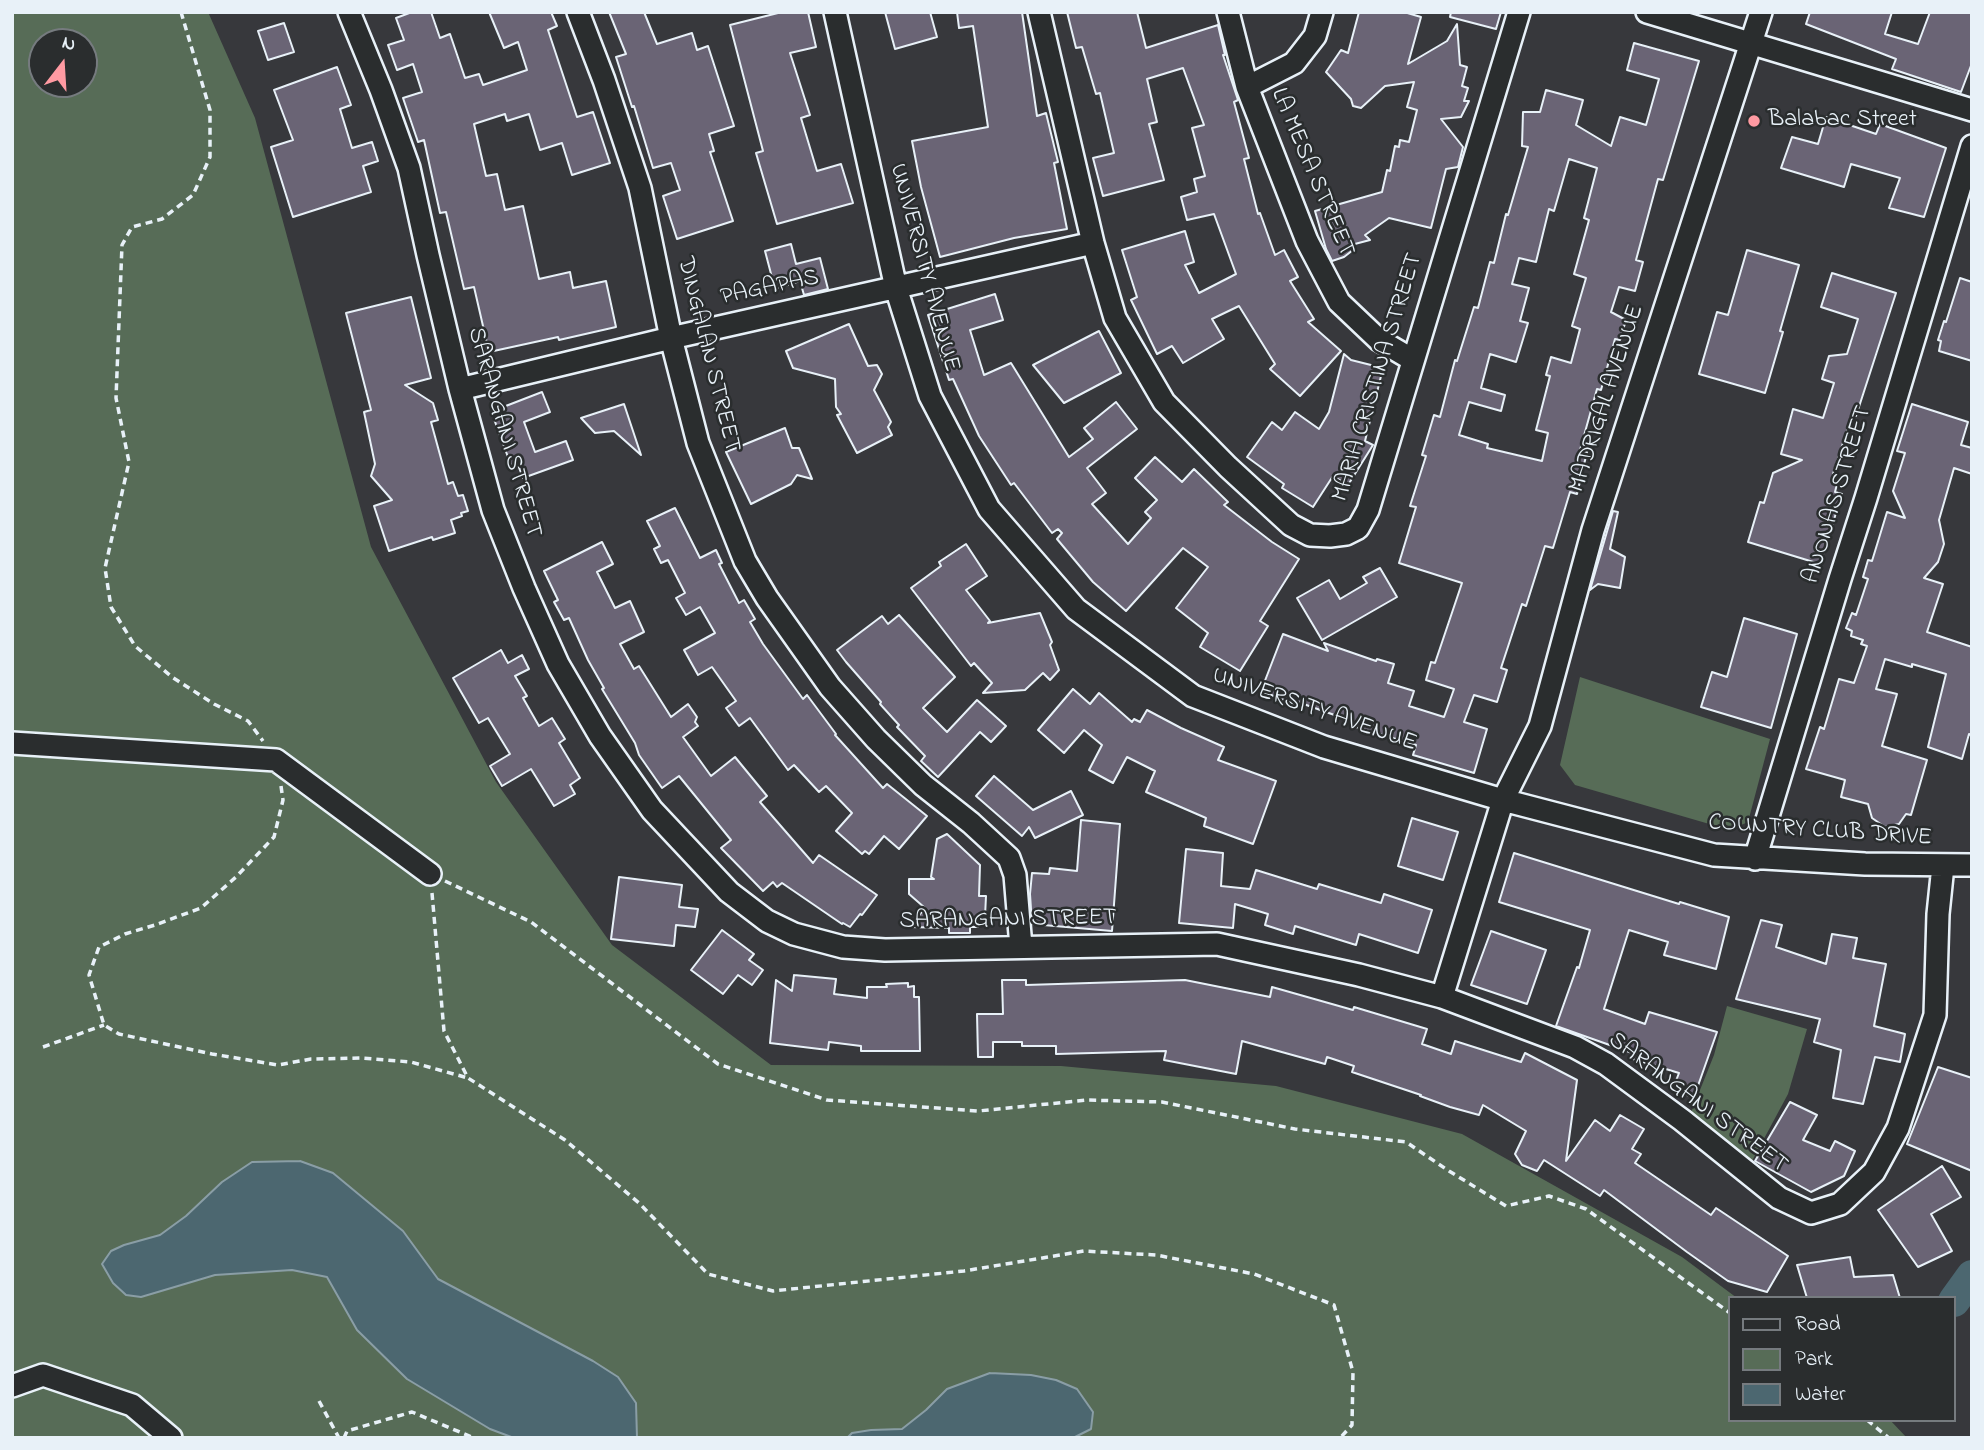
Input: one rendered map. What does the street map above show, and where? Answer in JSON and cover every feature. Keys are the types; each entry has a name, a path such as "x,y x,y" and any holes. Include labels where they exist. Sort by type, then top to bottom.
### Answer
{"street":[{"name":"SARANGANI STREET","path":"349,12 409,168 460,389 493,510 558,664 600,736 652,810 729,892 767,921 794,934 843,947 885,950 1217,944 1359,975 1442,997 1575,1046 1606,1064 1682,1120 1779,1198 1811,1213 1840,1204 1874,1172 1898,1128 1935,1015 1938,914 1943,866"},
{"name":"DINGALAN STREET","path":"578,12 640,188 671,338 698,443 746,561 767,598 830,687 876,739 923,785 1009,858 1015,875 1021,947"},
{"name":"UNIVERSITY AVENUE","path":"835,12 896,288 929,396 989,509 1076,609 1193,696 1324,747 1503,800"},
{"name":"MARIA CRISTINA STREET","path":"1039,12 1093,243 1115,318 1164,402 1228,467 1291,525 1310,535 1346,534 1359,528 1368,510 1519,12"},
{"name":"LA MESA STREET","path":"1228,12 1247,87 1307,241 1339,302 1379,340 1413,360"},
{"path":"1247,87 1294,63 1315,36 1322,12"},
{"path":"1647,12 1972,110"},
{"name":"MADRIGAL AVENUE","path":"1442,997 1503,800 1539,726 1593,530 1761,12"},
{"name":"ANONAS STREET","path":"1755,859 1972,146"},
{"name":"PAGAPAS","path":"460,389 671,338 1093,243"},
{"path":"12,743 276,760 430,874"},
{"name":"COUNTRY CLUB DRIVE","path":"1503,800 1714,855 1755,859 1972,865"},
{"path":"12,1386 43,1375 132,1405 171,1438"}],"path":[{"path":"181,12 210,110 210,157 193,195 162,219 132,227 122,245 116,398 129,462 105,568 110,607 135,646 172,677 214,704 248,721 276,760 283,800 274,836 236,877 201,908 125,934 99,947 89,975 104,1025 119,1034 278,1065 312,1059 362,1058 411,1062 468,1078 565,1139 639,1203 708,1274 774,1291 964,1272 1084,1251 1156,1255 1254,1274 1334,1304 1353,1372 1352,1425 1340,1438"},
{"path":"430,874 444,1031 468,1078"},
{"path":"430,874 531,922 718,1065 828,1100 978,1111 1087,1100 1162,1102 1295,1129 1406,1142 1506,1206 1549,1196 1586,1209 1728,1312"},
{"path":"43,1047 104,1025"},
{"path":"319,1401 342,1438 347,1432 412,1412 474,1438"},
{"path":"1869,1422 1889,1438"}],"green space":[{"path":"12,12 208,12 255,118 371,547 496,782 612,945 771,1065 1061,1066 1276,1086 1462,1134 1682,1257 1734,1296 1728,1296 1728,1422 1892,1422 1907,1438 12,1438"},
{"path":"1580,677 1770,739 1748,822 1730,830 1575,785 1560,765"},
{"path":"1727,1006 1807,1029 1788,1094 1752,1161 1690,1115 1714,1055"}],"water":[{"path":"300,1161 333,1173 403,1231 438,1279 618,1377 636,1403 637,1438 514,1438 490,1429 407,1379 357,1330 327,1277 292,1270 215,1275 141,1297 126,1295 113,1283 102,1264 111,1251 160,1235 186,1216 222,1182 252,1162"},
{"path":"990,1373 1031,1375 1056,1380 1077,1389 1093,1412 1091,1429 1073,1438 847,1438 852,1433 902,1429 947,1389"}],"building":[{"path":"412,12 431,12 440,38 450,34 465,78 479,74 483,85 527,70 518,42 504,48 489,12 551,12 557,26 548,30 577,117 593,112 610,163 572,175 562,143 540,150 529,114 507,121 505,114 474,124 486,176 497,174 505,210 523,206 539,279 570,272 573,288 606,281 616,327 489,352 474,287 464,289 446,212 440,213 424,140 418,142 403,98 422,92 413,64 397,70 388,45 404,40 396,18"},
{"path":"609,12 644,12 657,44 692,33 697,50 708,46 734,126 709,134 714,151 710,152 733,221 677,239 663,196 680,190 671,163 653,168 616,57 626,54"},
{"path":"782,12 808,12 816,47 790,53 810,115 801,118 817,171 841,164 853,203 777,224 756,153 763,151 730,25"},
{"path":"885,12 930,12 937,37 895,49"},
{"path":"957,12 1022,12 1037,116 1046,113 1058,162 1054,163 1067,229 1014,238 940,257 912,141 988,127 973,26 959,28"},
{"path":"1067,12 1137,12 1146,48 1218,25 1223,55 1238,100 1234,102 1249,158 1244,159 1258,214 1260,213 1275,255 1284,250 1298,277 1290,281 1314,319 1308,322 1341,351 1300,396 1270,369 1275,364 1239,306 1212,319 1224,339 1183,363 1172,346 1157,354 1131,300 1137,297 1122,250 1185,231 1194,262 1185,265 1199,293 1236,274 1214,214 1187,220 1181,197 1197,192 1194,179 1205,176 1192,128 1204,125 1183,68 1147,79 1157,122 1149,124 1164,180 1103,196 1093,158 1114,153 1100,93 1096,94 1082,47 1076,48"},
{"path":"1359,12 1404,12 1421,17 1408,64 1447,41 1457,24 1460,65 1467,67 1462,86 1468,88 1464,101 1469,101 1461,117 1441,119 1463,147 1458,167 1446,169 1431,228 1389,218 1365,235 1370,240 1351,245 1353,250 1332,261 1315,211 1382,192 1395,146 1399,147 1400,140 1409,142 1417,110 1407,107 1414,82 1385,86 1361,108 1353,106 1351,99 1326,72 1341,50 1348,53"},
{"path":"1451,12 1501,12 1496,29 1450,17"},
{"path":"1810,12 1892,12 1885,34 1918,44 1930,12 1972,12 1972,63 1961,92 1892,69 1896,59 1806,24"},
{"path":"284,23 294,52 268,60 258,31"},
{"path":"1634,43 1699,61 1663,180 1658,179 1636,260 1643,262 1635,291 1619,287 1611,312 1626,320 1620,340 1615,339 1601,390 1597,389 1580,450 1587,452 1577,494 1570,492 1553,548 1545,546 1526,606 1522,604 1501,668 1507,670 1497,702 1474,695 1464,722 1487,729 1474,773 1413,755 1416,745 1356,727 1357,723 1261,691 1283,634 1328,651 1324,643 1376,661 1377,659 1394,664 1388,683 1414,691 1409,706 1444,717 1454,689 1426,680 1431,662 1435,663 1462,583 1399,563 1416,507 1410,506 1426,456 1422,455 1434,415 1440,417 1455,360 1457,361 1474,307 1478,308 1490,262 1494,263 1506,214 1508,215 1528,147 1522,146 1523,112 1540,112 1546,90 1583,100 1576,125 1611,146 1620,117 1646,125 1659,79 1627,70","holes":["1569,159 1597,168 1584,218 1589,220 1574,274 1586,278 1572,326 1580,329 1571,363 1551,357 1546,375 1550,376 1536,430 1548,433 1542,461 1487,448 1488,444 1459,435 1469,402 1501,411 1505,395 1481,388 1490,354 1516,362 1528,323 1520,321 1529,288 1512,284 1519,258 1536,262 1549,209 1554,211"]},
{"path":"337,67 351,105 340,109 352,148 372,142 378,161 363,166 371,192 293,217 271,147 293,140 274,90"},
{"path":"1826,117 1876,134 1880,124 1946,148 1924,217 1889,208 1900,178 1851,164 1844,187 1781,168 1792,137 1818,144"},
{"path":"791,244 796,264 820,258 828,289 804,295 800,281 775,289 765,251"},
{"path":"1747,250 1799,265 1765,393 1699,374 1717,312 1728,315"},
{"path":"1832,273 1896,293 1856,416 1852,415 1833,474 1839,476 1835,492 1842,494 1820,564 1748,542 1760,502 1764,503 1773,473 1802,460 1781,454 1793,409 1823,418 1834,383 1822,379 1829,356 1847,354 1858,319 1821,307"},
{"path":"1960,278 1972,282 1972,361 1939,351 1941,341 1938,340"},
{"path":"995,294 1003,320 970,330 984,375 1011,363 1069,457 1093,439 1084,428 1116,402 1137,429 1087,468 1106,493 1092,504 1128,544 1151,518 1145,512 1157,500 1135,478 1155,457 1182,482 1194,469 1228,502 1224,505 1299,559 1260,621 1268,626 1240,671 1200,647 1208,633 1176,608 1208,567 1183,548 1126,611 1093,582 1057,539 1062,533 1058,529 1052,533 1014,483 1011,485 979,436 953,379 949,380 928,315"},
{"path":"411,297 431,378 405,385 433,403 438,420 431,422 448,484 453,482 458,496 463,495 468,511 451,520 455,533 433,540 432,537 389,551 374,506 392,500 371,476 375,464 364,412 371,410 346,313"},
{"path":"849,324 868,366 877,365 882,374 874,390 891,422 888,427 892,435 857,453 837,415 841,414 836,407 835,379 793,368 786,351"},
{"path":"1099,331 1121,373 1064,403 1033,365"},
{"path":"1344,354 1351,360 1383,368 1365,441 1373,445 1348,485 1333,476 1313,507 1282,488 1284,484 1247,457 1272,422 1282,430 1295,412 1319,429 1329,412"},
{"path":"542,392 550,412 524,422 535,452 566,441 573,460 523,478 518,465 512,468 494,419 501,417 498,409"},
{"path":"624,404 641,455 614,431 595,433 581,418"},
{"path":"1912,404 1968,422 1961,445 1972,448 1972,474 1954,468 1939,520 1944,544 1938,562 1924,578 1943,584 1927,632 1972,647 1972,735 1969,734 1962,759 1928,747 1946,674 1885,659 1876,689 1897,694 1882,746 1927,760 1911,815 1906,814 1899,824 1885,827 1872,818 1868,804 1841,797 1845,780 1806,769 1820,727 1824,729 1839,679 1854,683 1867,646 1861,644 1863,640 1851,636 1852,631 1846,628 1852,613 1856,615 1868,579 1863,577 1868,560 1872,561 1887,512 1905,518 1893,491 1905,453 1897,451"},
{"path":"785,428 792,448 799,448 812,479 797,475 791,484 751,504 726,452"},
{"path":"675,508 700,558 716,550 722,563 719,564 739,603 744,600 755,619 750,622 803,699 807,695 835,735 883,788 887,784 927,816 899,849 884,836 869,854 865,851 862,854 836,831 852,813 826,786 819,792 794,765 788,770 750,718 739,726 726,708 736,701 712,667 698,675 684,650 715,633 700,607 686,615 676,598 685,593 668,560 661,563 654,549 660,546 647,521"},
{"path":"1613,511 1618,512 1610,549 1625,557 1620,588 1598,584 1590,590"},
{"path":"602,542 613,564 597,572 615,608 630,601 644,632 620,644 634,669 639,666 671,717 688,704 697,717 695,722 698,726 683,737 711,776 735,757 767,796 760,802 813,863 819,855 877,895 850,927 782,883 777,887 773,882 763,891 721,848 731,840 679,776 662,788 639,755 635,743 602,689 604,688 569,618 564,620 554,602 558,600 544,571"},
{"path":"966,544 987,576 966,590 990,621 988,623 1040,613 1052,642 1050,645 1059,670 1050,680 1043,673 1025,690 983,693 992,683 974,663 971,666 911,588 941,566 939,562"},
{"path":"1380,568 1397,597 1322,640 1297,598 1329,580 1340,599 1367,583 1363,577"},
{"path":"899,615 955,677 923,708 947,732 977,700 1006,726 991,742 980,732 938,777 921,761 925,756 897,727 899,725 837,650 882,616 888,624"},
{"path":"1744,618 1797,634 1771,728 1701,707 1712,672 1727,677"},
{"path":"501,650 508,663 522,655 529,669 515,676 527,696 523,698 539,726 552,718 565,739 559,743 580,778 570,785 575,794 554,806 531,769 502,786 490,766 510,754 488,718 479,723 453,678"},
{"path":"1073,689 1090,704 1099,693 1132,722 1134,719 1140,722 1147,710 1224,747 1218,760 1276,781 1253,844 1204,826 1206,818 1146,792 1155,771 1127,757 1113,783 1089,770 1102,745 1084,730 1064,753 1038,730"},
{"path":"994,776 1033,810 1071,791 1083,815 1035,838 1029,827 1022,836 976,796"},
{"path":"1412,818 1458,832 1443,880 1398,866"},
{"path":"1081,820 1120,824 1112,931 1032,924 1032,873 1049,874 1050,868 1077,871"},
{"path":"947,834 980,865 979,896 986,896 985,917 979,917 978,927 970,927 970,933 949,933 949,928 910,927 925,908 909,894 909,879 934,879 931,877 937,839"},
{"path":"1186,849 1223,853 1221,886 1250,889 1256,870 1317,889 1319,884 1381,903 1384,894 1432,910 1418,953 1359,934 1356,945 1295,926 1293,934 1265,925 1268,914 1235,904 1233,928 1179,923"},
{"path":"1514,853 1729,917 1716,969 1664,955 1668,942 1629,930 1604,1009 1645,1024 1649,1012 1717,1032 1694,1097 1672,1091 1679,1073 1633,1059 1635,1054 1556,1026 1577,967 1579,968 1590,930 1499,902"},
{"path":"619,877 682,885 679,907 698,909 695,927 676,925 674,946 611,939"},
{"path":"1761,920 1782,925 1776,947 1826,964 1832,934 1857,938 1853,958 1886,964 1874,1026 1905,1034 1900,1062 1875,1057 1863,1104 1833,1098 1841,1050 1814,1042 1820,1019 1736,999"},
{"path":"722,930 754,954 749,960 763,970 752,985 738,975 723,994 691,970"},
{"path":"1491,931 1546,950 1527,1004 1471,985"},
{"path":"794,975 836,979 834,994 867,998 867,987 908,983 908,987 914,986 914,997 919,997 920,1051 861,1051 861,1046 829,1042 828,1050 770,1043 776,980 792,991"},
{"path":"1002,980 1026,980 1026,985 1185,980 1270,997 1272,987 1353,1010 1354,1007 1427,1029 1422,1044 1451,1054 1455,1041 1521,1062 1525,1053 1577,1080 1566,1161 1595,1120 1610,1131 1620,1115 1644,1129 1632,1149 1641,1154 1635,1163 1711,1215 1716,1208 1788,1256 1767,1292 1728,1281 1604,1190 1600,1196 1544,1160 1537,1171 1522,1165 1515,1154 1526,1131 1483,1105 1479,1115 1450,1107 1352,1072 1354,1066 1327,1057 1325,1064 1242,1041 1236,1074 1164,1060 1166,1051 1056,1054 1056,1046 1022,1046 1022,1042 993,1042 993,1057 978,1057 977,1014 1003,1014"},
{"path":"1938,1067 1972,1078 1972,1171 1907,1144"},
{"path":"1790,1102 1817,1115 1803,1140 1830,1151 1835,1141 1855,1151 1844,1176 1811,1192 1755,1161"},
{"path":"1942,1166 1961,1197 1931,1214 1952,1251 1918,1267 1878,1210"},
{"path":"1850,1257 1854,1277 1893,1275 1899,1296 1806,1296 1797,1265"}],"waterway":[{"path":"1956,1298 1972,1276"}],"place":[{"name":"Balabac Street","path":"1754,121"}]}
